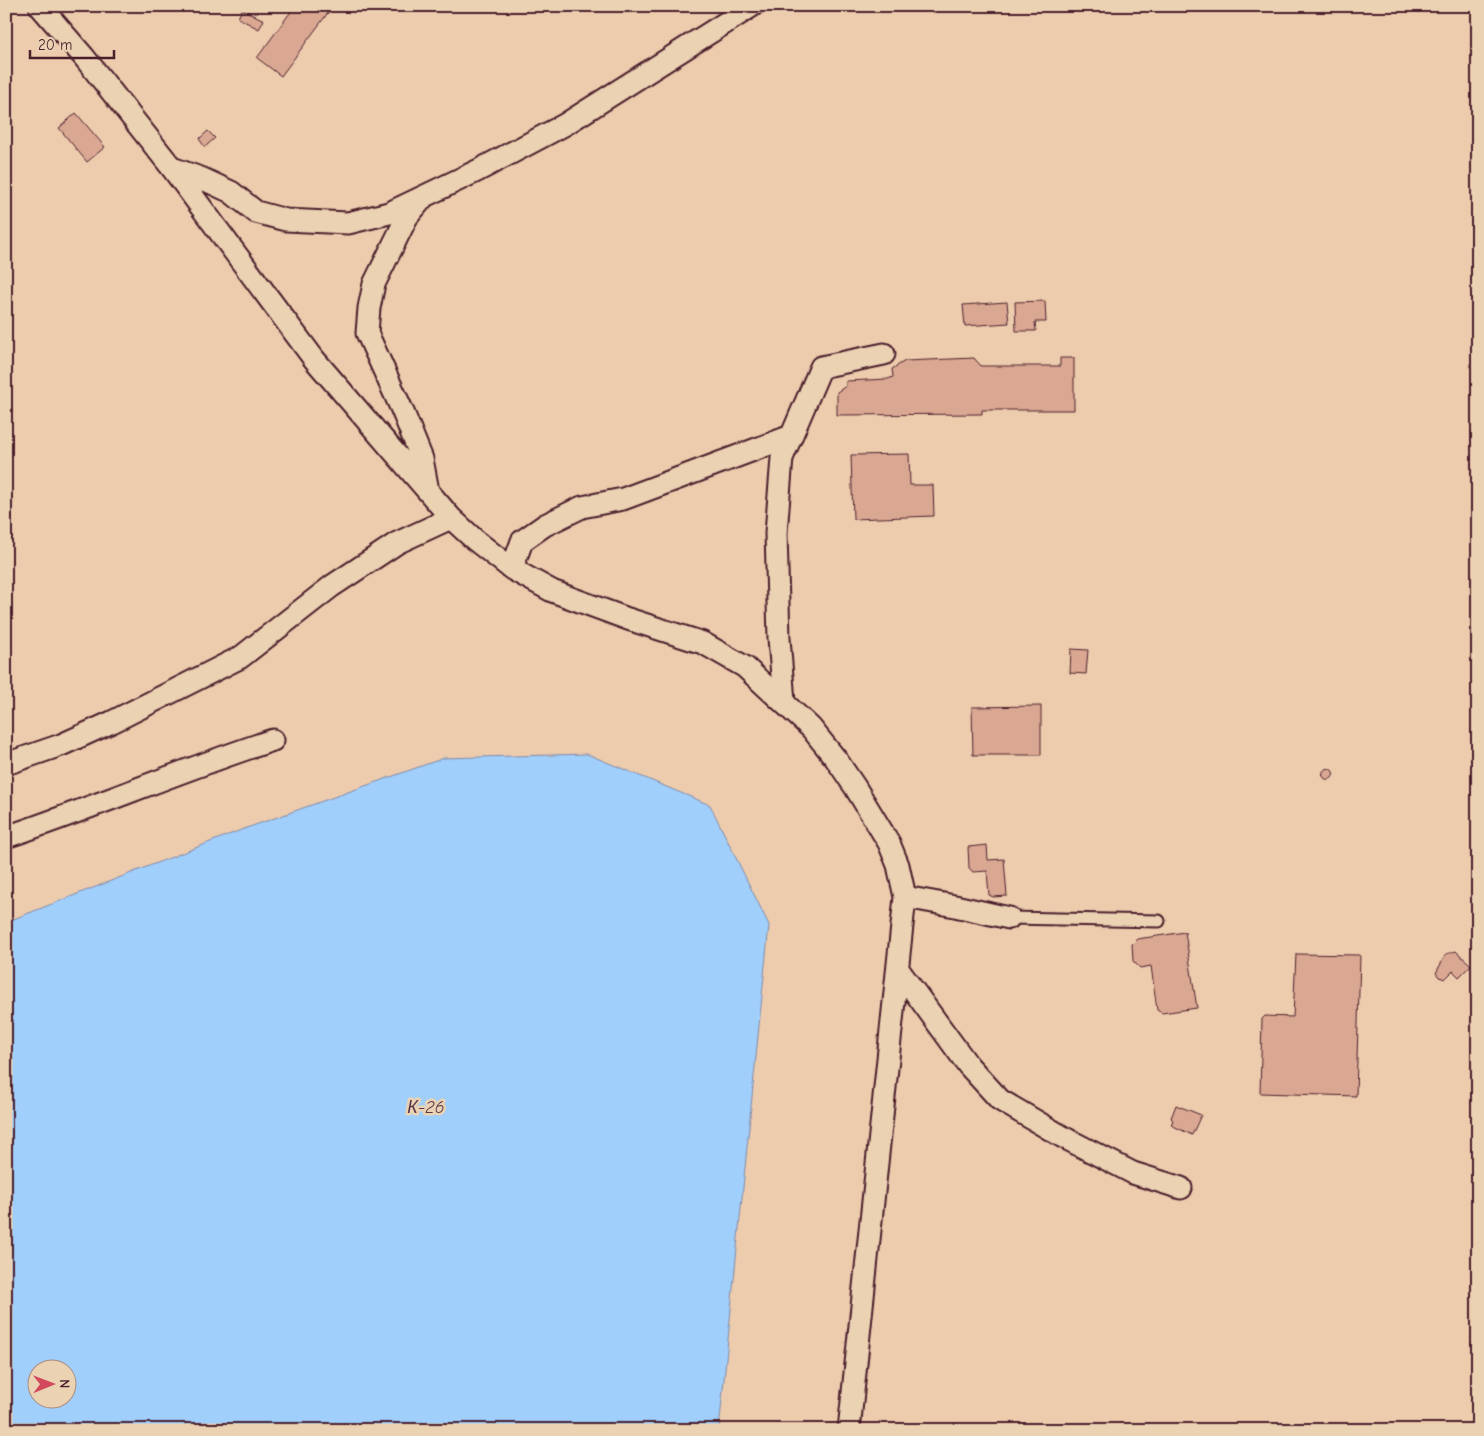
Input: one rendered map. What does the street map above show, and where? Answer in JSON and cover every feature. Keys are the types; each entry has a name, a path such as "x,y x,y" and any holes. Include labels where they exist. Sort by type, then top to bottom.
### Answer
{"street":[{"path":"40,6 84,57 172,168 314,359 451,518 512,569 552,592 703,643 745,667 811,728 836,758 889,843 898,866 905,897 849,1430"},
{"path":"172,168 231,192 256,212 286,220 348,223 389,213 477,171 564,125 752,6"},
{"path":"425,195 407,217 374,284 369,308 367,333 422,459 428,491"},
{"path":"784,702 779,638 776,532 782,458 821,367 884,354"},
{"path":"512,569 522,541 545,525 582,506 623,499 791,436"},
{"path":"6,764 61,745 112,722 241,657 340,580 397,543 451,518"},
{"path":"6,837 73,814 241,750 273,740"},
{"path":"905,897 1009,918"},
{"path":"898,969 968,1065 1000,1100 1063,1137 1133,1172 1181,1188"}],"lane":[{"path":"1009,918 1159,921"}],"water":[{"name":"К-26","path":"587,754 710,805 769,925 719,1430 6,1430 6,922 241,830 444,758"}],"building":[{"path":"295,6 333,6 281,76 257,58"},
{"path":"242,9 264,20 259,29 238,18"},
{"path":"76,113 105,147 87,162 59,128"},
{"path":"208,131 215,138 205,147 199,139"},
{"path":"1045,301 1046,322 1035,322 1036,331 1016,331 1015,302"},
{"path":"1007,302 1009,323 965,326 963,305"},
{"path":"974,358 981,366 1060,366 1060,358 1074,358 1074,410 982,410 982,414 837,415 837,392 846,386 846,381 888,379 893,377 892,369 905,361"},
{"path":"909,454 910,485 933,485 934,516 853,519 851,455"},
{"path":"1071,649 1088,650 1086,674 1070,673"},
{"path":"1041,706 1041,755 973,755 972,707"},
{"path":"1328,768 1334,774 1328,780 1322,774"},
{"path":"987,845 988,860 1004,859 1007,896 993,897 989,895 987,871 973,872 969,868 968,847"},
{"path":"1185,932 1197,1008 1162,1013 1157,1010 1151,966 1140,968 1133,961 1132,944 1137,939"},
{"path":"1456,951 1471,965 1459,977 1453,971 1445,979 1439,977 1436,973 1446,954"},
{"path":"1296,954 1360,955 1356,1096 1260,1093 1262,1019 1265,1016 1293,1017"},
{"path":"1176,1105 1201,1115 1192,1135 1171,1125 1173,1120 1171,1118"}]}
